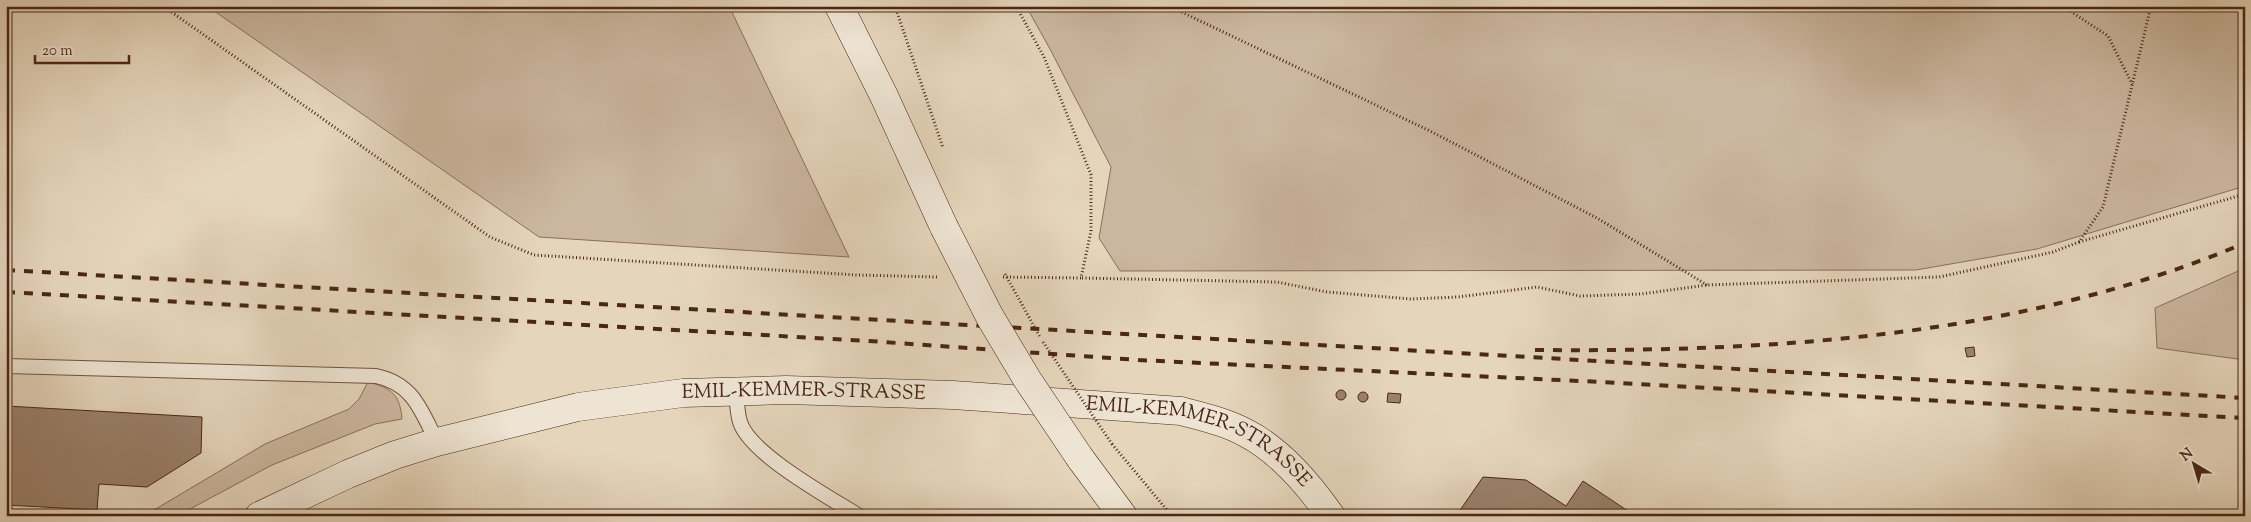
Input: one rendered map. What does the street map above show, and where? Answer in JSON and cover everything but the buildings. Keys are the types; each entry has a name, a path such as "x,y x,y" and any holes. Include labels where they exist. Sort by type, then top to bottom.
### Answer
{"street":[{"path":"839,6 884,96 944,227 990,318 1027,379 1080,458 1123,516"},
{"name":"EMIL-KEMMER-STRASSE","path":"259,516 348,474 394,456 437,442 578,407 684,393 786,390 953,395 1181,411 1247,433 1282,460 1313,491 1331,516"}],"lane":[{"path":"6,366 376,376 392,379 415,398 437,442"},
{"path":"736,391 740,422 754,444 789,471 859,516"}],"path":[{"path":"163,6 490,237 534,255 857,275 942,277"},
{"path":"895,6 944,150"},
{"path":"1016,6 1044,57 1091,175 1091,231 1081,278"},
{"path":"1169,6 1474,154 1597,218 1707,285"},
{"path":"2058,6 2064,7 2108,36 2133,87"},
{"path":"2079,242 2102,207 2133,87 2151,6"},
{"path":"1001,277 1277,282 1326,292 1411,299 1458,297 1537,287 1580,296 1641,294 1707,285 1939,277 2053,252 2079,242 2245,194"},
{"path":"1002,269 1043,342 1112,444 1172,516"}],"shaded area":[{"path":"207,6 729,6 849,257 539,237"},
{"path":"1026,6 2245,6 2245,186 2037,249 1916,270 1120,271 1099,238 1111,167"},
{"path":"2245,268 2245,360 2157,348 2155,308"},
{"path":"368,382 393,393 399,404 402,419 375,424 272,465 177,516 144,516 265,444 349,409 359,399"}],"railway":[{"path":"1535,350 1715,347 1806,342 1896,333 1985,319 2074,300 2160,275 2245,243"},
{"path":"6,270 2245,398"},
{"path":"6,292 869,341 1138,360 1601,382 2245,418"}]}
